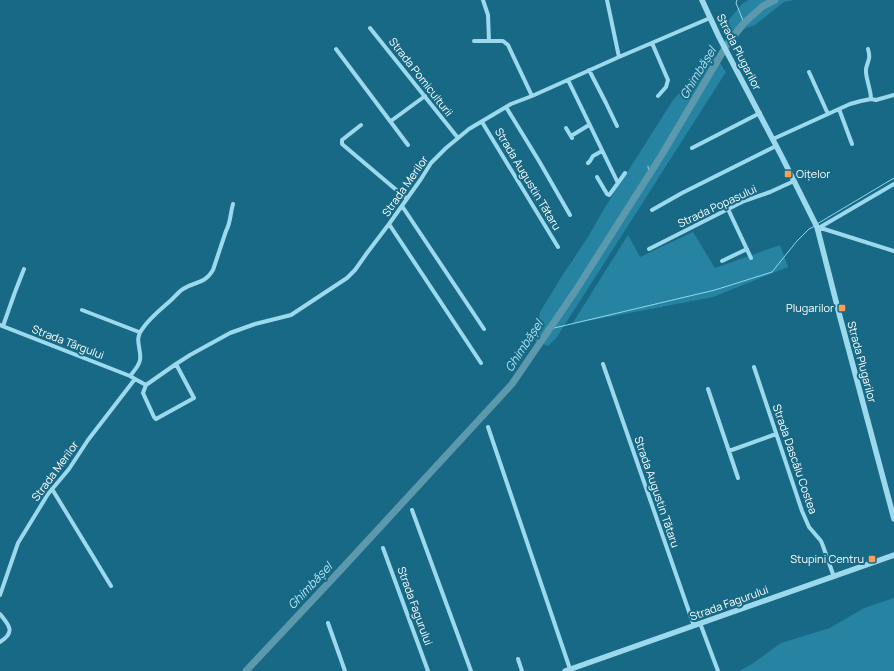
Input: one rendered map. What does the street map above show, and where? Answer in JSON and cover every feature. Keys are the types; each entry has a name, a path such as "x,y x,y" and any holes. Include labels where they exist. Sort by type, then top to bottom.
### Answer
{"street":[{"path":"484,0 488,15 488,41"},
{"path":"607,0 619,56"},
{"name":"Strada Plugarilor","path":"702,0 719,37 760,113 817,228 894,519"},
{"name":"Strada Merilor","path":"146,385 176,364 230,333 254,324 295,313 350,276 402,206 431,163 458,138 482,122 511,104 568,80 619,56 710,18"},
{"name":"Strada Pomiculturii","path":"370,28 458,138"},
{"path":"474,41 503,41 508,45 532,96"},
{"path":"652,43 668,80 666,87 658,96"},
{"path":"336,49 408,145"},
{"path":"868,49 870,56 866,72 871,92 871,99"},
{"path":"589,70 617,126"},
{"path":"809,72 828,114"},
{"path":"568,80 618,184"},
{"path":"773,139 850,104 871,99 876,100 894,95"},
{"path":"391,121 425,96"},
{"path":"506,107 570,215"},
{"path":"839,109 852,144"},
{"path":"692,148 760,113"},
{"name":"Strada Augustin Tătaru","path":"482,122 558,246"},
{"path":"361,125 342,140 342,144 406,199"},
{"path":"566,128 572,137 589,125"},
{"path":"652,210 682,193 776,146"},
{"path":"588,163 593,156 602,151"},
{"path":"597,177 609,195 625,173"},
{"name":"Strada Popasului","path":"649,249 752,198 794,181"},
{"path":"817,228 894,184"},
{"path":"130,376 140,359 137,340 139,332 183,289 202,282 211,274 229,225 232,204"},
{"path":"402,206 484,329"},
{"path":"728,210 751,258"},
{"path":"389,224 481,364"},
{"path":"817,228 894,251"},
{"path":"722,261 747,249"},
{"path":"2,326 24,269"},
{"path":"82,310 139,332"},
{"name":"Strada Târgului","path":"2,326 135,379"},
{"path":"135,379 146,385 143,393 155,418 194,398 176,364"},
{"name":"Strada Augustin Tătaru","path":"603,364 694,626"},
{"name":"Strada Dascălu Costea","path":"754,367 802,511 809,527 821,541 834,577"},
{"name":"Strada Merilor","path":"0,594 18,543 48,494 69,469 88,440 135,379"},
{"path":"708,388 738,478"},
{"name":"Strada Fagurului","path":"488,428 568,670 894,555"},
{"path":"729,451 776,434"},
{"path":"52,489 111,586"},
{"path":"412,510 471,671"},
{"name":"Strada Fagurului","path":"383,548 428,671"},
{"path":"0,614 7,623 9,634 0,642"},
{"path":"328,623 345,671"},
{"path":"700,623 718,671"},
{"path":"518,659 522,671"}],"shaded area":[{"path":"749,0 794,0 784,2 755,25 744,29 736,39 723,27 742,4"},
{"path":"715,56 726,72 557,337 548,346 535,341 540,312 604,209 673,100"},
{"path":"693,232 715,268 780,245 788,267 713,297 572,324 628,235 640,257"},
{"path":"894,598 894,671 739,671 752,664 781,643 830,628 864,608"}],"waterway":[{"path":"737,0 736,3 744,23"},
{"name":"Ghimbășel","path":"246,671 512,384 576,290 661,156 728,43 744,23 763,6 775,0"},
{"name":"Ghimbășel","path":"648,166 649,174"},
{"path":"817,224 894,178"},
{"path":"550,329 715,290 772,272 797,241 809,229 815,226"}],"place":[{"name":"Oițelor","path":"788,174"},
{"name":"Plugarilor","path":"842,308"},
{"name":"Stupini Centru","path":"872,559"}]}
